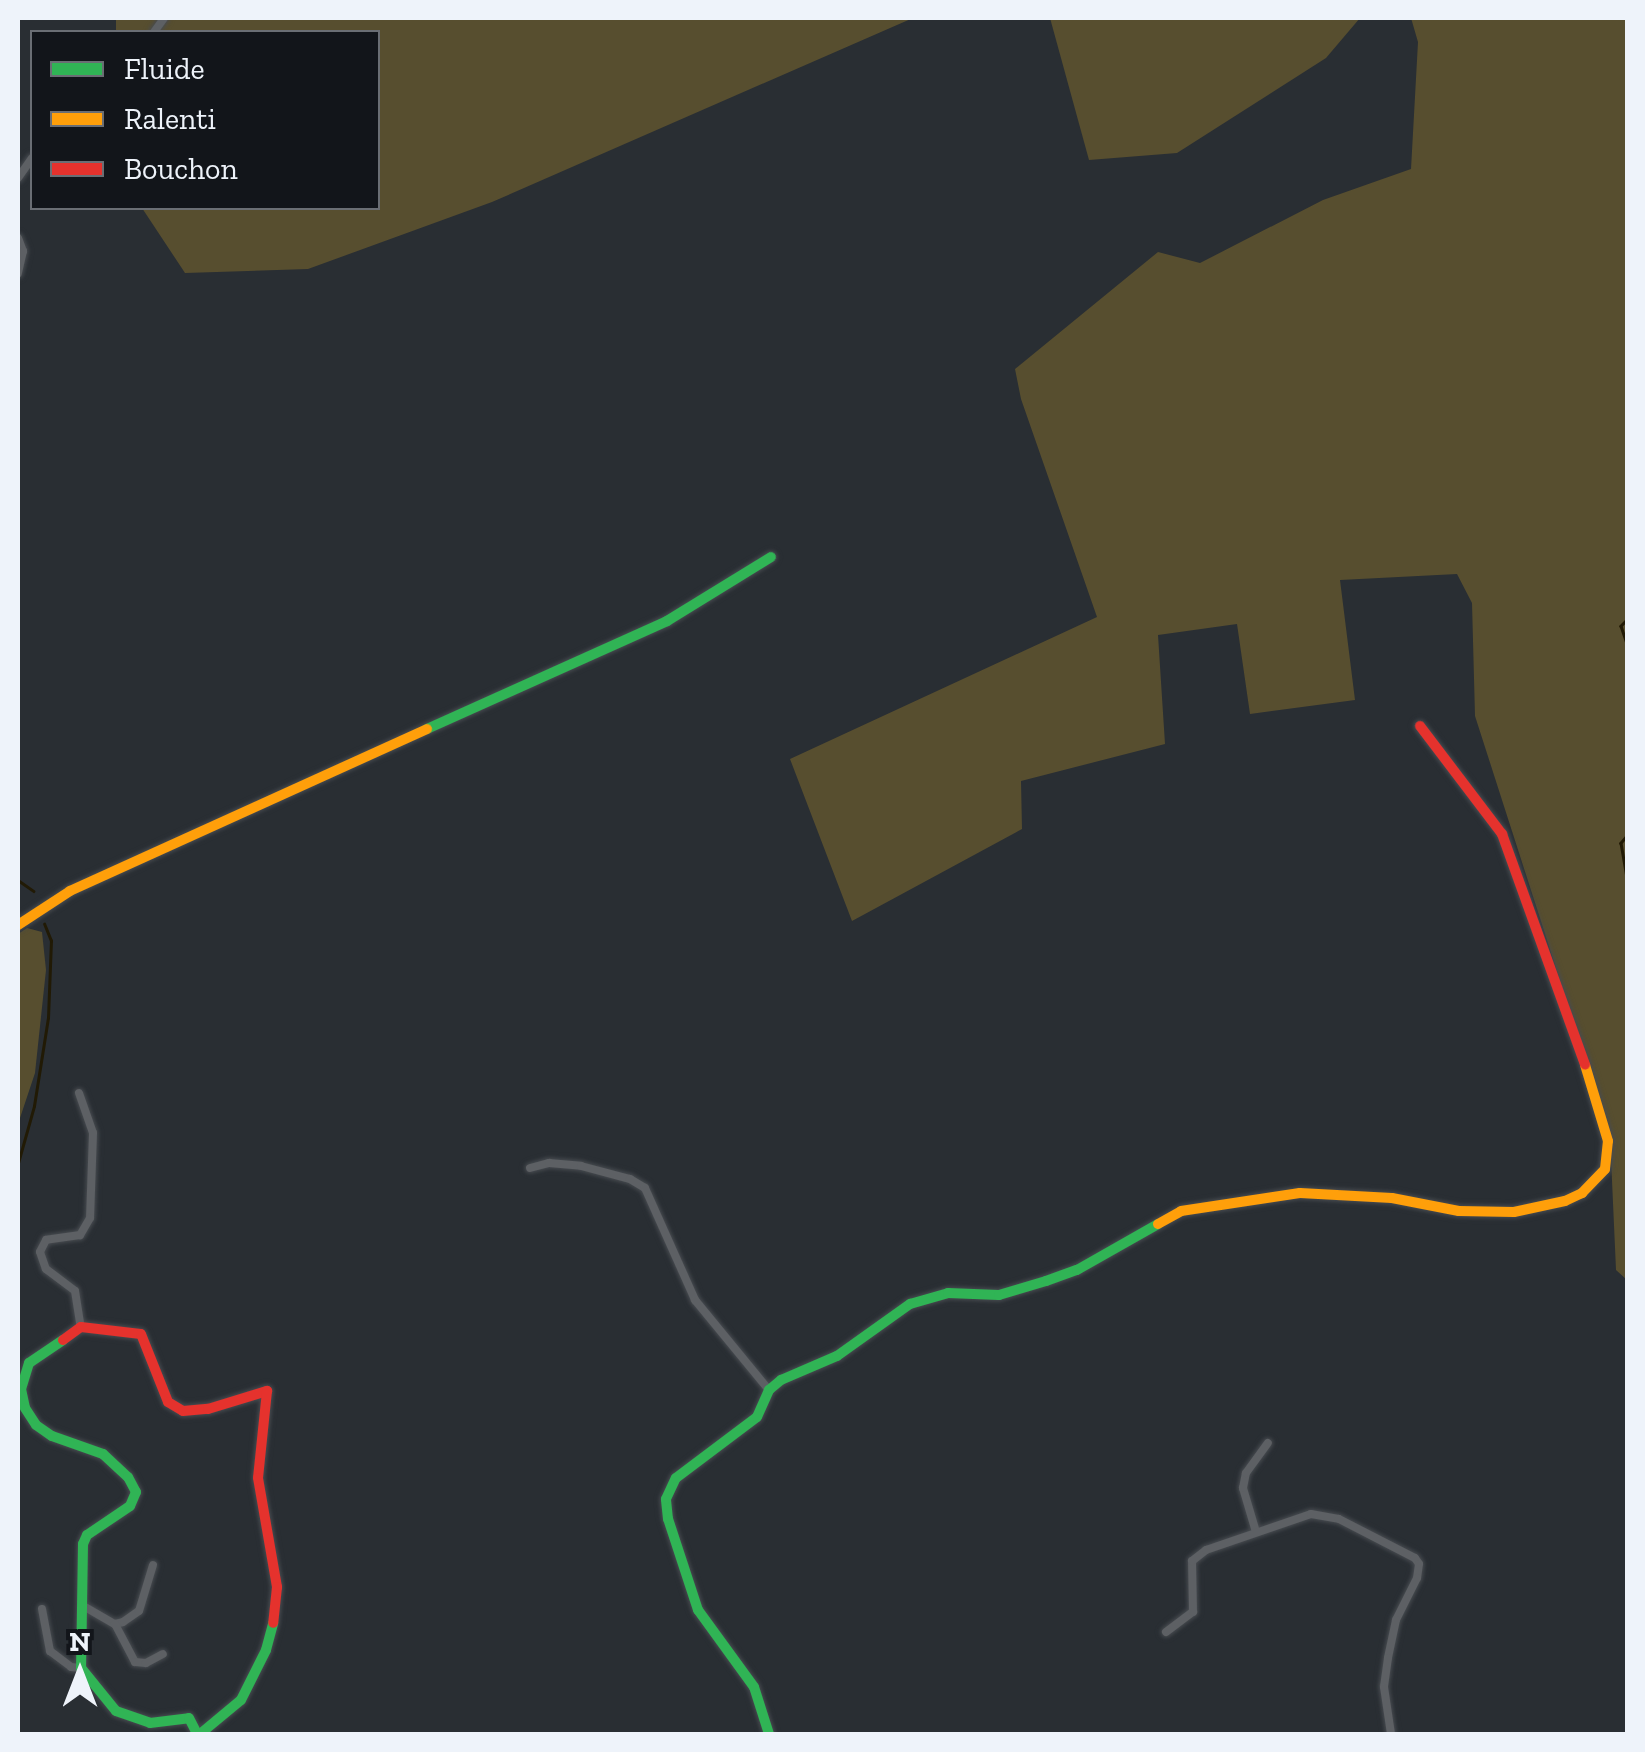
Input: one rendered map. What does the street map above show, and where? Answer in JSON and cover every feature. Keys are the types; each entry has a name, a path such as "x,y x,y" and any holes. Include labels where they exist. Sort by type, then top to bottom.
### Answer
{"street":[{"path":"18,238 24,251 18,273"},
{"path":"18,925 70,891 667,621 770,557"},
{"path":"769,1734 754,1687 698,1610 668,1518 666,1500 676,1478 696,1459 757,1418 769,1390 837,1356 910,1304 936,1294 999,1296 1077,1270 1181,1211 1300,1193 1392,1198 1459,1211 1514,1212 1550,1206 1582,1192 1594,1182 1608,1158 1602,1118 1512,856 1502,834 1420,726"},
{"path":"79,1094 93,1133 90,1218 80,1235 52,1238 40,1252 46,1269 75,1290 81,1327"},
{"path":"530,1168 549,1163 582,1166 630,1178 645,1188 695,1300 769,1390"},
{"path":"81,1327 141,1334 168,1402 183,1411 208,1409 266,1391 258,1478 276,1611 266,1650 241,1700 199,1734 189,1718 150,1723 116,1711 82,1668 84,1540 130,1506 134,1488 102,1454 52,1436 36,1425 25,1408 21,1389 29,1363 81,1327"},
{"path":"1256,1532 1243,1488 1246,1473 1268,1443"},
{"path":"1166,1632 1193,1612 1192,1561 1206,1550 1310,1514 1340,1519 1415,1558 1418,1578 1396,1620 1384,1687 1391,1734"},
{"path":"115,1624 139,1611 153,1565"},
{"path":"85,1607 115,1624 134,1662 146,1663 162,1654"},
{"path":"42,1609 50,1651 71,1667 82,1668"}],"shaded area":[{"path":"116,18 913,18 492,202 308,269 185,273 143,210 380,210 380,30 116,30"},
{"path":"1050,18 1360,18 1326,58 1177,153 1089,160"},
{"path":"1411,18 1627,18 1627,1280 1616,1270 1610,1136 1475,716 1472,603 1457,574 1340,580 1355,700 1250,714 1237,624 1158,635 1165,744 1021,781 1022,829 852,921 790,759 1097,617 1021,399 1015,369 1158,252 1200,263 1323,200 1411,169 1418,42"},
{"path":"27,928 42,932 46,970 35,1073 18,1124 18,934"}],"waterway":[{"path":"1628,619 1621,626 1628,646"},
{"path":"1628,835 1621,843 1628,883"},
{"path":"18,880 34,891"},
{"path":"18,1163 34,1106 48,1018 51,941 44,924"}],"traffic: fast":[{"path":"427,729 667,621 771,557"},
{"path":"769,1734 754,1687 698,1610 668,1519 666,1499 676,1478 757,1417 769,1390 781,1380 837,1356 910,1304 948,1293 999,1295 1046,1281 1077,1270 1158,1224"},
{"path":"63,1340 29,1363 21,1389 25,1408 36,1425 52,1436 103,1454 128,1477 136,1492 130,1506 87,1535 83,1544 81,1668 116,1711 150,1723 189,1718 197,1734"},
{"path":"200,1734 241,1700 266,1650 273,1623"}],"traffic: slow":[{"path":"18,925 70,891 427,729"},
{"path":"1158,1224 1181,1211 1300,1193 1392,1198 1459,1211 1514,1212 1565,1201 1582,1193 1605,1169 1608,1141 1585,1065"}],"traffic: jam":[{"path":"1420,726 1502,834 1585,1065"},
{"path":"63,1340 81,1327 141,1334 168,1402 183,1411 208,1409 267,1391 258,1478 277,1587 273,1623"}]}
